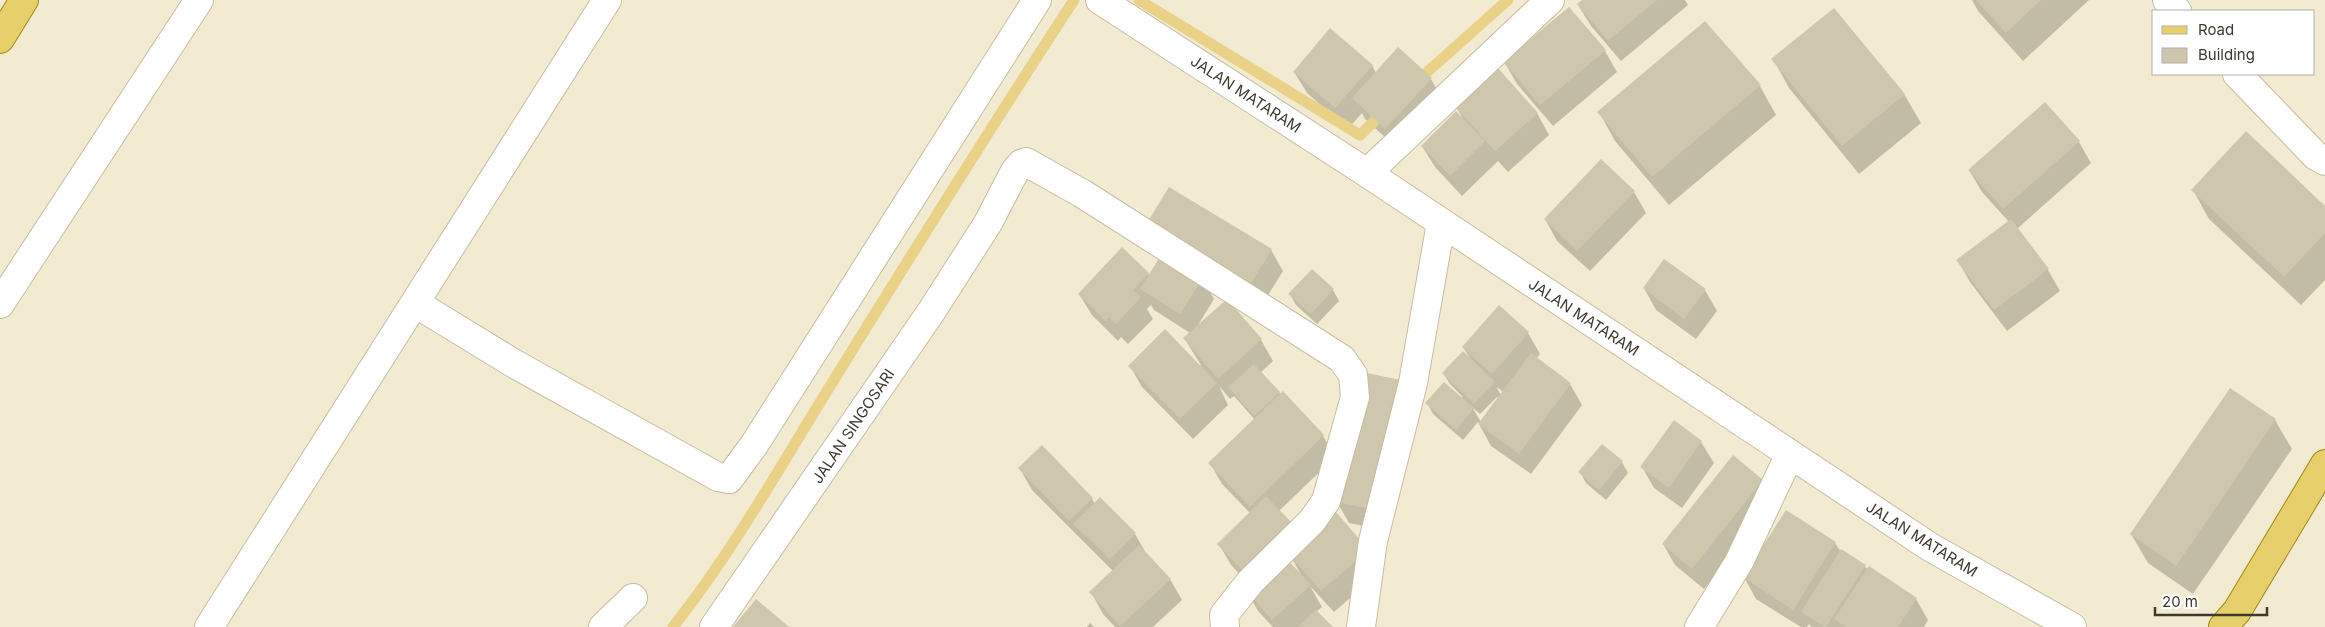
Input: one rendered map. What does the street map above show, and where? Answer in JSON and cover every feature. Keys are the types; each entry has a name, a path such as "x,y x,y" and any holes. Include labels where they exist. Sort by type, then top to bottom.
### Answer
{"main road":[{"path":"0,39 24,0"},
{"path":"2223,627 2236,611 2325,464"}],"street":[{"path":"0,304 199,0"},
{"path":"209,627 607,0"},
{"path":"415,303 513,363 718,478 729,478 754,444 1037,0"},
{"name":"JALAN MATARAM","path":"1100,0 1367,173 1930,547 2072,627"},
{"path":"1367,173 1550,0"},
{"path":"2167,0 2176,10"},
{"path":"2238,75 2316,156 2325,161"},
{"name":"JALAN SINGOSARI","path":"714,627 931,312 988,223 1015,171 1021,164 1026,162 1083,194 1342,359 1353,375 1355,397 1326,501 1312,521 1250,582 1235,600 1224,615 1225,627"},
{"path":"1361,627 1374,541 1413,382 1441,223"},
{"path":"1699,627 1739,562 1790,454"},
{"path":"603,627 632,598"}],"building":[{"path":"1582,0 1657,0 1608,41 1577,4"},
{"path":"1976,0 2041,0 2006,33"},
{"path":"1569,7 1606,50 1540,105 1503,62"},
{"path":"1834,8 1905,94 1842,146 1771,59"},
{"path":"1705,21 1761,85 1652,177 1597,112"},
{"path":"1330,28 1373,65 1335,108 1293,72"},
{"path":"1398,47 1432,78 1385,129 1352,98"},
{"path":"1497,67 1538,113 1495,151 1454,106"},
{"path":"2045,102 2080,141 2003,209 1968,170"},
{"path":"1456,111 1485,141 1450,176 1421,146"},
{"path":"2246,131 2325,206 2325,233 2284,277 2191,190"},
{"path":"1601,159 1635,191 1577,251 1544,219"},
{"path":"1169,187 1272,249 1248,288 1145,226"},
{"path":"2011,219 2049,269 1994,310 1956,260"},
{"path":"1122,247 1149,273 1133,290 1141,297 1116,324 1108,317 1106,321 1078,294"},
{"path":"1163,252 1203,277 1180,314 1140,289"},
{"path":"1664,259 1706,289 1684,319 1643,288"},
{"path":"1312,269 1334,289 1311,314 1288,294"},
{"path":"1227,299 1262,339 1218,379 1183,338"},
{"path":"1499,305 1529,332 1492,374 1462,347"},
{"path":"1165,329 1217,383 1180,419 1128,366"},
{"path":"1463,351 1495,382 1474,404 1442,373"},
{"path":"1531,353 1571,383 1519,454 1478,424"},
{"path":"1254,364 1280,392 1254,416 1228,387"},
{"path":"1362,372 1401,380 1376,510 1336,502"},
{"path":"1444,382 1474,408 1456,430 1425,403"},
{"path":"2230,388 2276,419 2176,566 2130,534"},
{"path":"1283,391 1324,435 1250,507 1208,463"},
{"path":"1674,420 1702,441 1669,488 1640,467"},
{"path":"1602,444 1623,461 1599,490 1578,472"},
{"path":"1042,445 1093,498 1069,521 1018,468"},
{"path":"1733,455 1763,480 1692,569 1662,544"},
{"path":"1266,496 1294,525 1245,573 1217,544"},
{"path":"1100,497 1136,533 1110,559 1073,524"},
{"path":"1786,510 1836,542 1793,610 1743,577"},
{"path":"1335,511 1369,550 1321,591 1287,552"},
{"path":"1139,545 1171,579 1120,626 1089,592"},
{"path":"1841,549 1866,565 1826,627 1824,627 1801,612"},
{"path":"1283,555 1311,585 1272,620 1245,589"},
{"path":"1869,566 1917,598 1898,627 1846,627 1834,619"},
{"path":"756,599 789,627 733,627"},
{"path":"1316,610 1333,627 1298,627"}],"waterway":[{"path":"673,627 716,568 756,507 921,239 1074,0"},
{"path":"1139,0 1360,135 1386,110"},
{"path":"1416,82 1508,0"}]}
